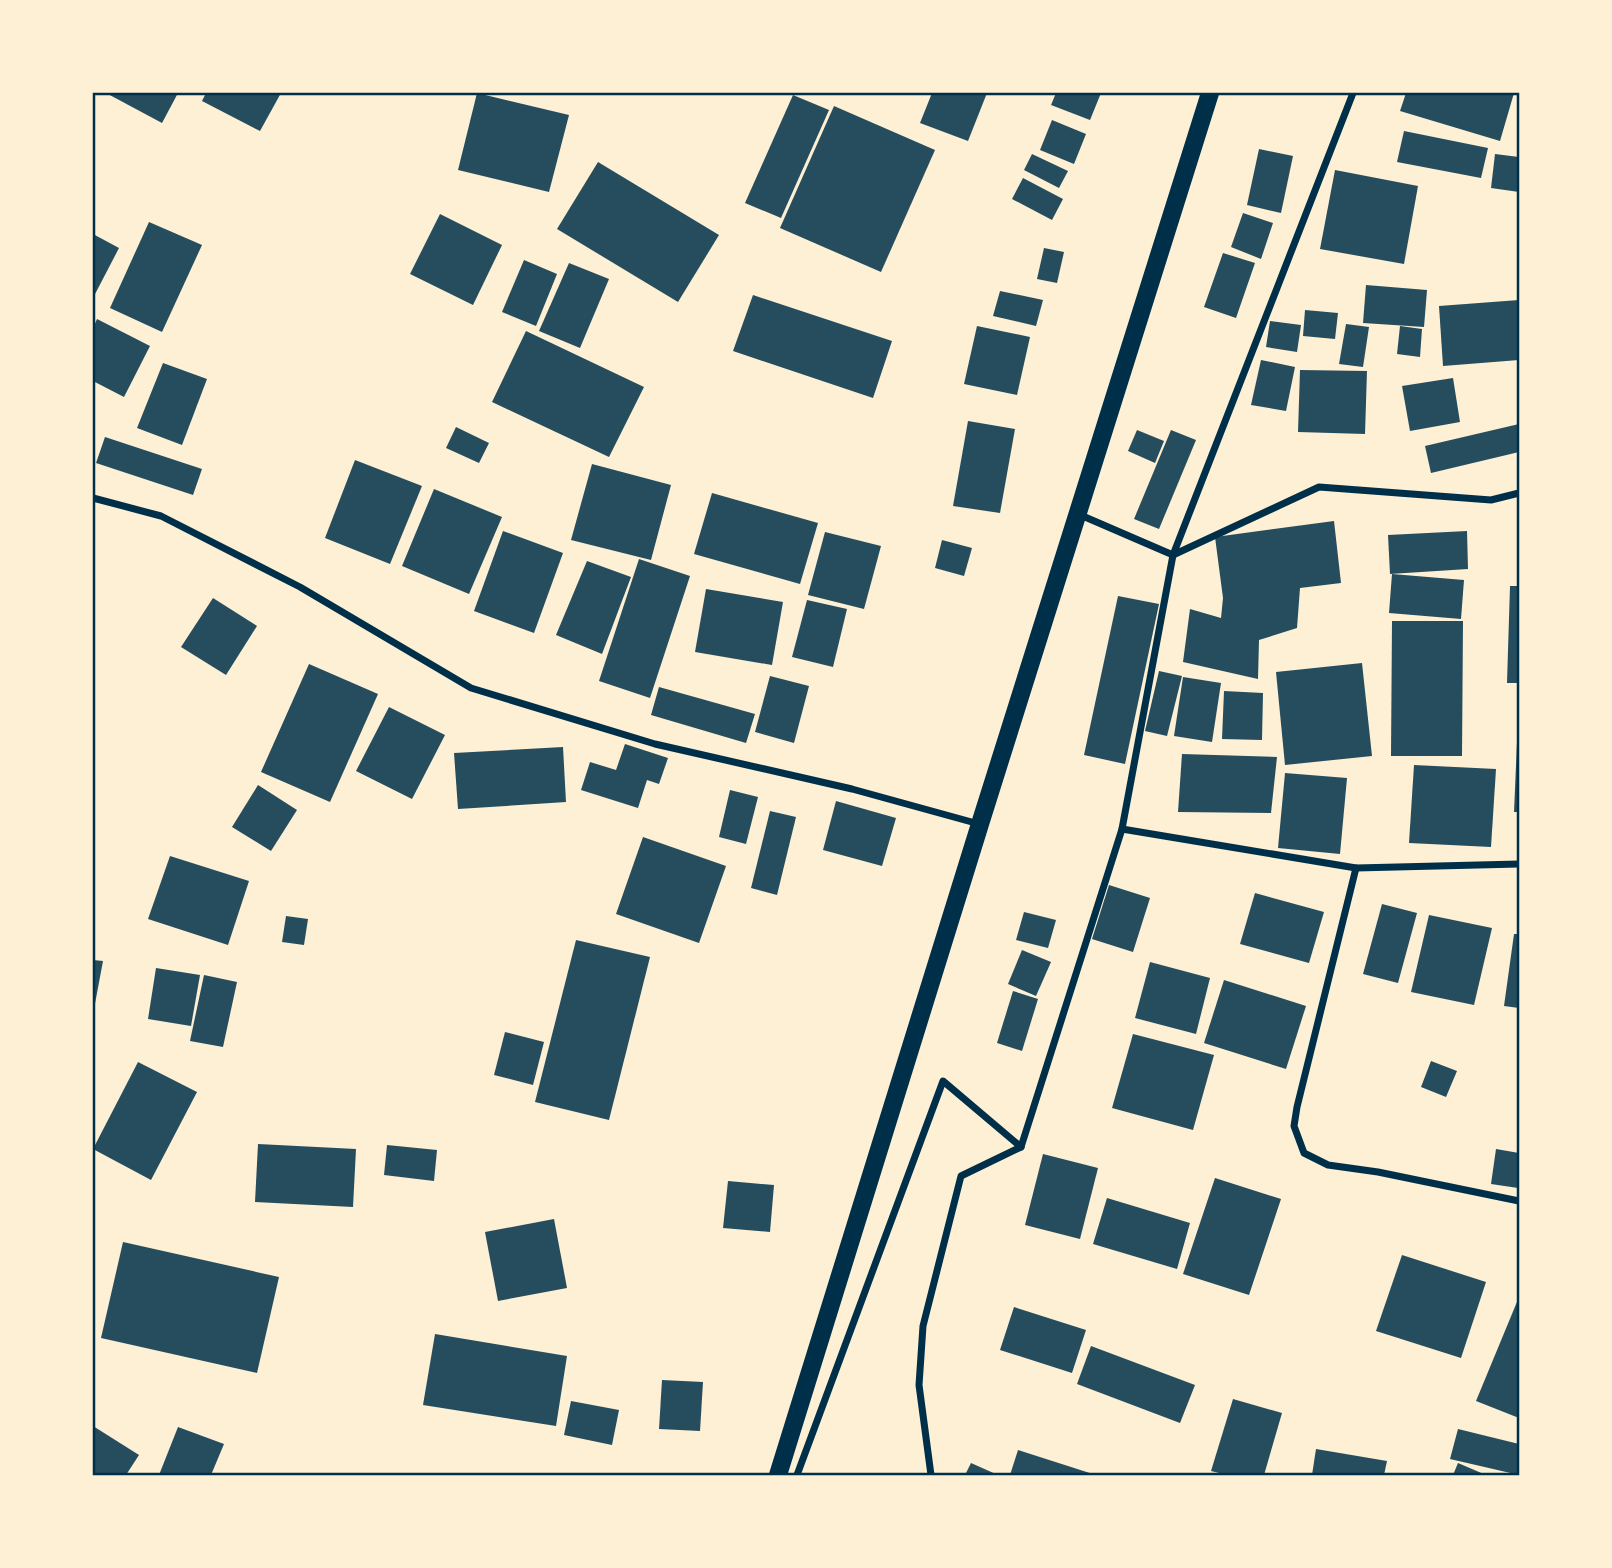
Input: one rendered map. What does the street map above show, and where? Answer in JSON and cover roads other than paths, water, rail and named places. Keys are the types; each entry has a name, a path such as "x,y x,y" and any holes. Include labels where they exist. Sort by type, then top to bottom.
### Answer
{"main road":[{"path":"778,1475 1210,93"}],"street":[{"path":"931,1475 919,1385 923,1326 961,1176 1021,1147 1122,829 1173,555 1353,93"},
{"path":"1078,514 1173,555 1319,488 1491,500 1519,493"},
{"path":"93,498 161,516 173,522 300,587 471,688 655,744 852,789 980,824"},
{"path":"1122,829 1356,868 1519,864"},
{"path":"1356,868 1297,1107 1294,1126 1304,1153 1328,1165 1378,1172 1519,1200"},
{"path":"797,1475 943,1081 1021,1147"}]}
